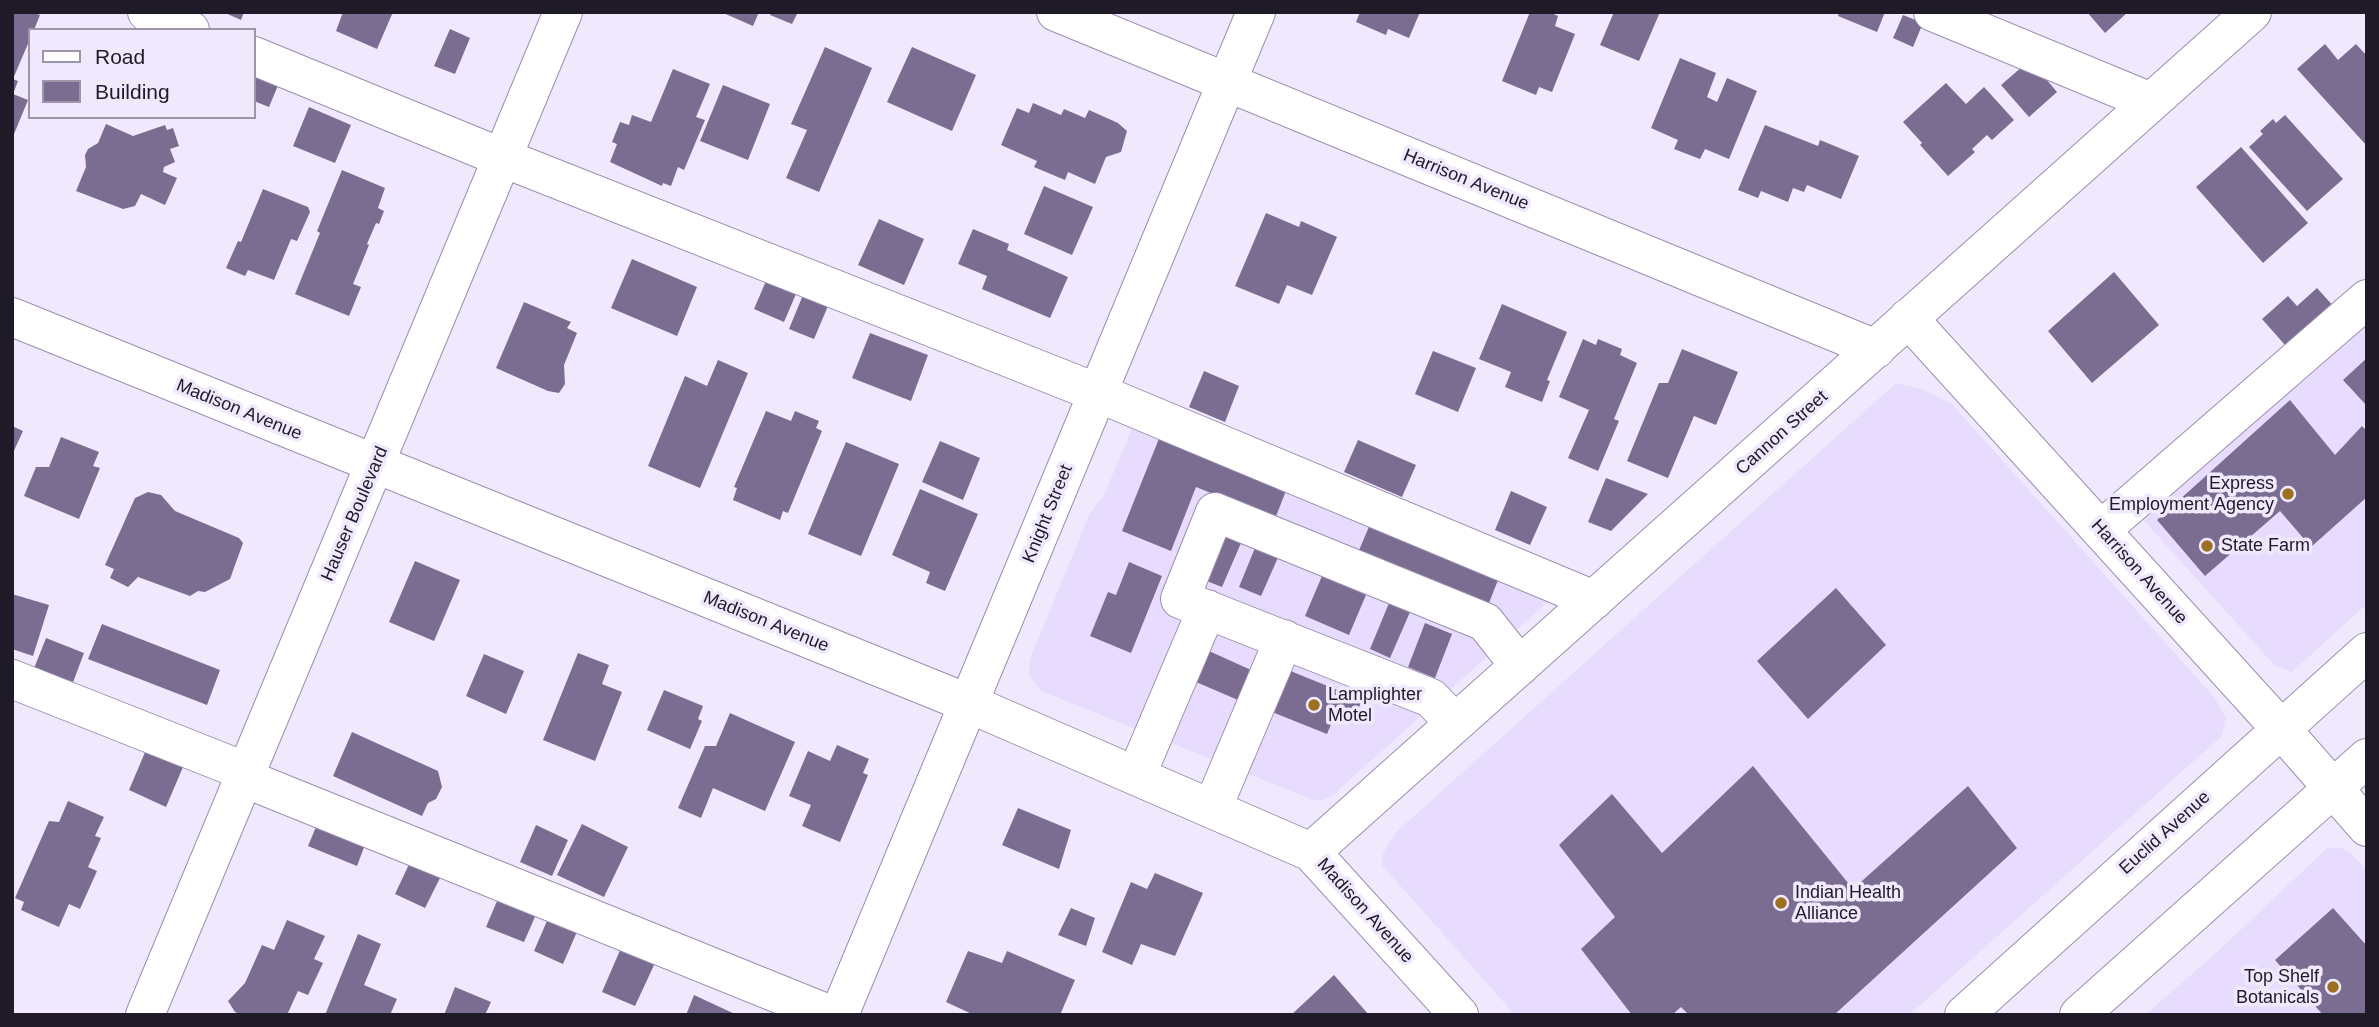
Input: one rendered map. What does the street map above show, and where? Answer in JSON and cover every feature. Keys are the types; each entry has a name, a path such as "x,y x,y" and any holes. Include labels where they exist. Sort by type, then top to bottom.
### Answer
{"main road":[{"path":"147,12 185,28"},
{"name":"Hauser Boulevard","path":"145,1015 563,12"},
{"name":"Harrison Avenue","path":"1056,12 1876,349"},
{"name":"Knight Street","path":"839,1015 1256,12"},
{"path":"1933,12 2151,102"},
{"name":"Cannon Street","path":"1311,852 2252,12"},
{"path":"256,57 503,158 1098,393 1594,600"},
{"path":"2101,530 2367,299"},
{"name":"Madison Avenue","path":"12,317 375,466 970,704 1311,852 1460,1015"},
{"name":"Harrison Avenue","path":"1908,318 2367,827"},
{"path":"1455,723 1431,698 1180,600 1215,512 1485,622 1520,666"},
{"path":"1136,776 1207,609"},
{"path":"1212,809 1284,639"},
{"name":"Euclid Avenue","path":"1964,1015 2367,652"},
{"path":"12,679 831,1015"},
{"path":"2079,1015 2367,758"}],"shaded area":[{"path":"2367,299 2367,604 2292,672 2275,666 2130,505"},
{"path":"1896,383 1922,389 1951,403 2214,697 2226,717 2222,736 1909,1015 1515,1015 1381,864 1383,853 1396,832"},
{"path":"1140,410 1550,600 1332,796 1323,800 1313,800 1041,691 1030,677 1029,661 1090,513 1103,497"},
{"path":"2327,848 2342,848 2352,854 2367,871 2367,1015 2145,1015 2217,952"}],"building":[{"path":"12,12 32,12 40,15 35,28 28,28 28,44 13,79 18,81 13,94 28,100 12,139"},
{"path":"223,12 244,12 241,20"},
{"path":"343,12 393,12 377,49 336,31"},
{"path":"721,12 759,12 753,26"},
{"path":"771,12 798,12 792,24 770,15"},
{"path":"1360,12 1420,12 1409,38 1388,29 1386,35 1356,22"},
{"path":"1530,12 1549,12 1558,16 1555,26 1575,34 1552,92 1539,87 1536,95 1502,81"},
{"path":"1614,12 1660,12 1639,61 1600,45"},
{"path":"1839,12 1885,12 1877,32 1838,16"},
{"path":"2087,12 2128,12 2105,33"},
{"path":"1903,15 1923,23 1913,47 1893,38"},
{"path":"450,29 470,38 455,74 434,66"},
{"path":"2325,44 2338,60 2356,44 2367,56 2367,146 2297,69"},
{"path":"825,47 872,68 819,192 786,178 807,130 791,124"},
{"path":"912,47 976,75 952,131 887,102"},
{"path":"1680,58 1716,73 1707,97 1717,102 1727,78 1757,91 1729,159 1705,149 1700,159 1674,149 1678,140 1651,128"},
{"path":"256,60 284,71 269,107 256,102"},
{"path":"2030,60 2057,92 2029,117 2001,85"},
{"path":"673,69 710,84 696,117 705,120 684,170 678,167 671,186 663,183 662,186 610,162 617,144 612,142 620,122 629,125 632,115 651,122"},
{"path":"1946,83 1966,104 1984,87 2014,120 1992,140 1987,135 1972,149 1975,152 1948,176 1903,122"},
{"path":"723,85 770,104 748,160 700,141"},
{"path":"1033,103 1061,115 1064,109 1085,118 1089,110 1118,123 1127,131 1121,152 1106,157 1095,184 1068,172 1065,180 1034,167 1037,161 1001,145 1017,108 1029,113"},
{"path":"309,107 351,125 335,163 293,146"},
{"path":"2285,115 2343,179 2307,211 2249,147 2263,134 2260,131 2273,119 2276,123"},
{"path":"106,124 133,136 165,125 167,130 173,128 179,146 170,149 175,162 164,167 163,172 177,178 165,205 141,194 135,206 123,209 76,191 86,167 85,155 88,149 98,143"},
{"path":"1765,125 1818,146 1820,140 1859,156 1841,199 1807,185 1804,192 1793,188 1788,202 1761,191 1758,198 1738,190"},
{"path":"2241,147 2308,223 2263,263 2196,187"},
{"path":"342,170 385,188 378,208 384,211 367,244 369,245 353,284 361,287 349,316 295,294"},
{"path":"1044,186 1093,207 1072,255 1024,234"},
{"path":"263,189 308,207 310,212 297,241 291,239 274,280 248,270 245,276 226,268 238,241 241,242"},
{"path":"1266,213 1299,227 1301,221 1337,237 1312,295 1287,285 1279,304 1235,286"},
{"path":"879,219 924,239 904,285 858,265"},
{"path":"973,229 1009,244 1007,250 1068,277 1050,318 982,289 987,276 958,264"},
{"path":"632,259 697,287 677,336 611,308"},
{"path":"2114,272 2159,325 2092,383 2048,331"},
{"path":"769,274 799,287 784,322 754,309"},
{"path":"2317,288 2335,308 2313,328 2309,324 2285,345 2262,319 2288,296 2297,306"},
{"path":"803,295 828,306 814,339 789,329"},
{"path":"524,302 571,322 567,328 577,333 564,365 565,384 559,393 548,391 496,368"},
{"path":"1502,304 1567,332 1547,380 1550,381 1542,402 1505,387 1511,372 1479,359"},
{"path":"870,333 928,355 911,401 852,378"},
{"path":"1583,339 1596,345 1598,339 1622,349 1620,355 1637,363 1614,419 1619,421 1598,471 1568,458 1589,410 1559,397"},
{"path":"1682,349 1738,372 1716,425 1694,416 1668,478 1627,461 1659,383 1668,383"},
{"path":"1433,351 1476,368 1458,412 1415,394"},
{"path":"2367,358 2367,406 2343,380"},
{"path":"718,360 748,373 700,488 648,466 685,376 707,386"},
{"path":"1204,371 1239,386 1225,422 1189,407"},
{"path":"2290,400 2335,455 2362,426 2367,431 2367,497 2311,547 2280,511 2205,576 2157,520"},
{"path":"766,411 791,421 795,411 819,421 816,428 822,431 788,513 783,511 780,520 733,500 737,488 734,487"},
{"path":"12,426 23,431 12,455"},
{"path":"1160,436 1287,488 1275,519 1196,487 1171,551 1122,531"},
{"path":"61,437 99,452 93,466 100,468 79,519 24,496 36,467 49,467"},
{"path":"1358,440 1416,465 1402,497 1344,472"},
{"path":"940,441 980,458 963,500 922,482"},
{"path":"846,442 899,464 861,556 808,534"},
{"path":"1606,478 1648,494 1611,531 1588,522"},
{"path":"920,489 978,514 945,591 926,583 930,572 892,555"},
{"path":"1511,491 1547,507 1530,545 1495,530"},
{"path":"148,492 161,495 175,511 239,538 243,543 230,579 205,592 198,591 190,596 138,577 128,587 110,578 114,569 105,565 135,498"},
{"path":"1371,522 1500,575 1487,608 1357,555"},
{"path":"1218,534 1241,543 1222,587 1199,578"},
{"path":"1257,543 1280,553 1261,596 1239,587"},
{"path":"415,561 460,580 434,641 389,622"},
{"path":"1129,562 1162,576 1131,653 1090,636 1108,592 1116,595"},
{"path":"1322,576 1366,595 1349,635 1305,616"},
{"path":"1836,588 1886,645 1808,719 1757,661"},
{"path":"12,594 49,605 33,656 12,649"},
{"path":"1389,603 1410,612 1390,658 1370,649"},
{"path":"1425,623 1452,634 1435,678 1408,667"},
{"path":"102,624 220,670 207,705 88,659"},
{"path":"46,638 84,653 72,685 33,671"},
{"path":"1209,651 1251,670 1238,700 1196,682"},
{"path":"578,653 609,665 602,684 622,692 595,761 543,740"},
{"path":"484,654 524,671 506,714 466,696"},
{"name":"Lamplighter Motel","path":"1283,668 1362,700 1352,724 1334,717 1327,734 1267,710"},
{"path":"664,690 703,706 698,719 702,721 690,749 647,730"},
{"path":"730,713 795,742 765,811 713,788 701,818 678,808 705,746 716,746"},
{"path":"352,732 438,771 442,787 436,799 428,803 422,816 333,776"},
{"path":"837,745 869,759 863,773 868,775 840,842 802,826 811,805 789,796 808,751 830,761"},
{"path":"146,750 183,767 166,807 129,790"},
{"name":"Indian Health Alliance","path":"1753,766 1853,889 1968,786 2017,848 1834,1015 1689,1015 1681,1007 1672,1015 1632,1015 1581,949 1615,917 1559,845 1612,794 1662,853"},
{"path":"68,801 104,817 95,836 101,838 88,867 97,871 80,909 69,904 59,927 21,910 24,902 15,898 49,821 59,822"},
{"path":"1018,808 1071,830 1059,869 1002,845"},
{"path":"321,815 366,842 357,866 308,846"},
{"path":"582,824 628,847 604,897 557,875"},
{"path":"536,825 568,840 552,876 520,862"},
{"path":"412,858 443,872 425,908 395,894"},
{"path":"1155,873 1203,893 1175,956 1141,944 1132,965 1102,952 1131,882 1147,889"},
{"path":"503,887 541,903 524,942 486,927"},
{"path":"553,907 582,920 563,964 534,951"},
{"path":"1071,908 1095,918 1086,946 1058,935"},
{"name":"Top Shelf Botanicals","path":"2333,908 2367,946 2367,1015 2323,1015 2275,960"},
{"path":"287,920 325,936 314,959 323,963 308,995 298,991 287,1015 242,1015 235,1012 228,1001 245,983 262,945 274,950"},
{"path":"358,934 381,944 364,985 397,999 390,1015 325,1015"},
{"path":"621,948 655,963 635,1006 602,992"},
{"path":"968,951 1002,963 1007,951 1075,980 1060,1015 974,1015 946,1002"},
{"path":"1334,975 1369,1015 1291,1015"},
{"path":"455,987 491,1002 485,1015 444,1015"},
{"path":"694,995 737,1015 686,1015"}],"place":[{"name":"Express Employment Agency","path":"2288,494"},
{"name":"State Farm","path":"2207,546"},
{"name":"Lamplighter Motel","path":"1314,705"},
{"name":"Indian Health Alliance","path":"1781,903"},
{"name":"Top Shelf Botanicals","path":"2333,987"}]}
